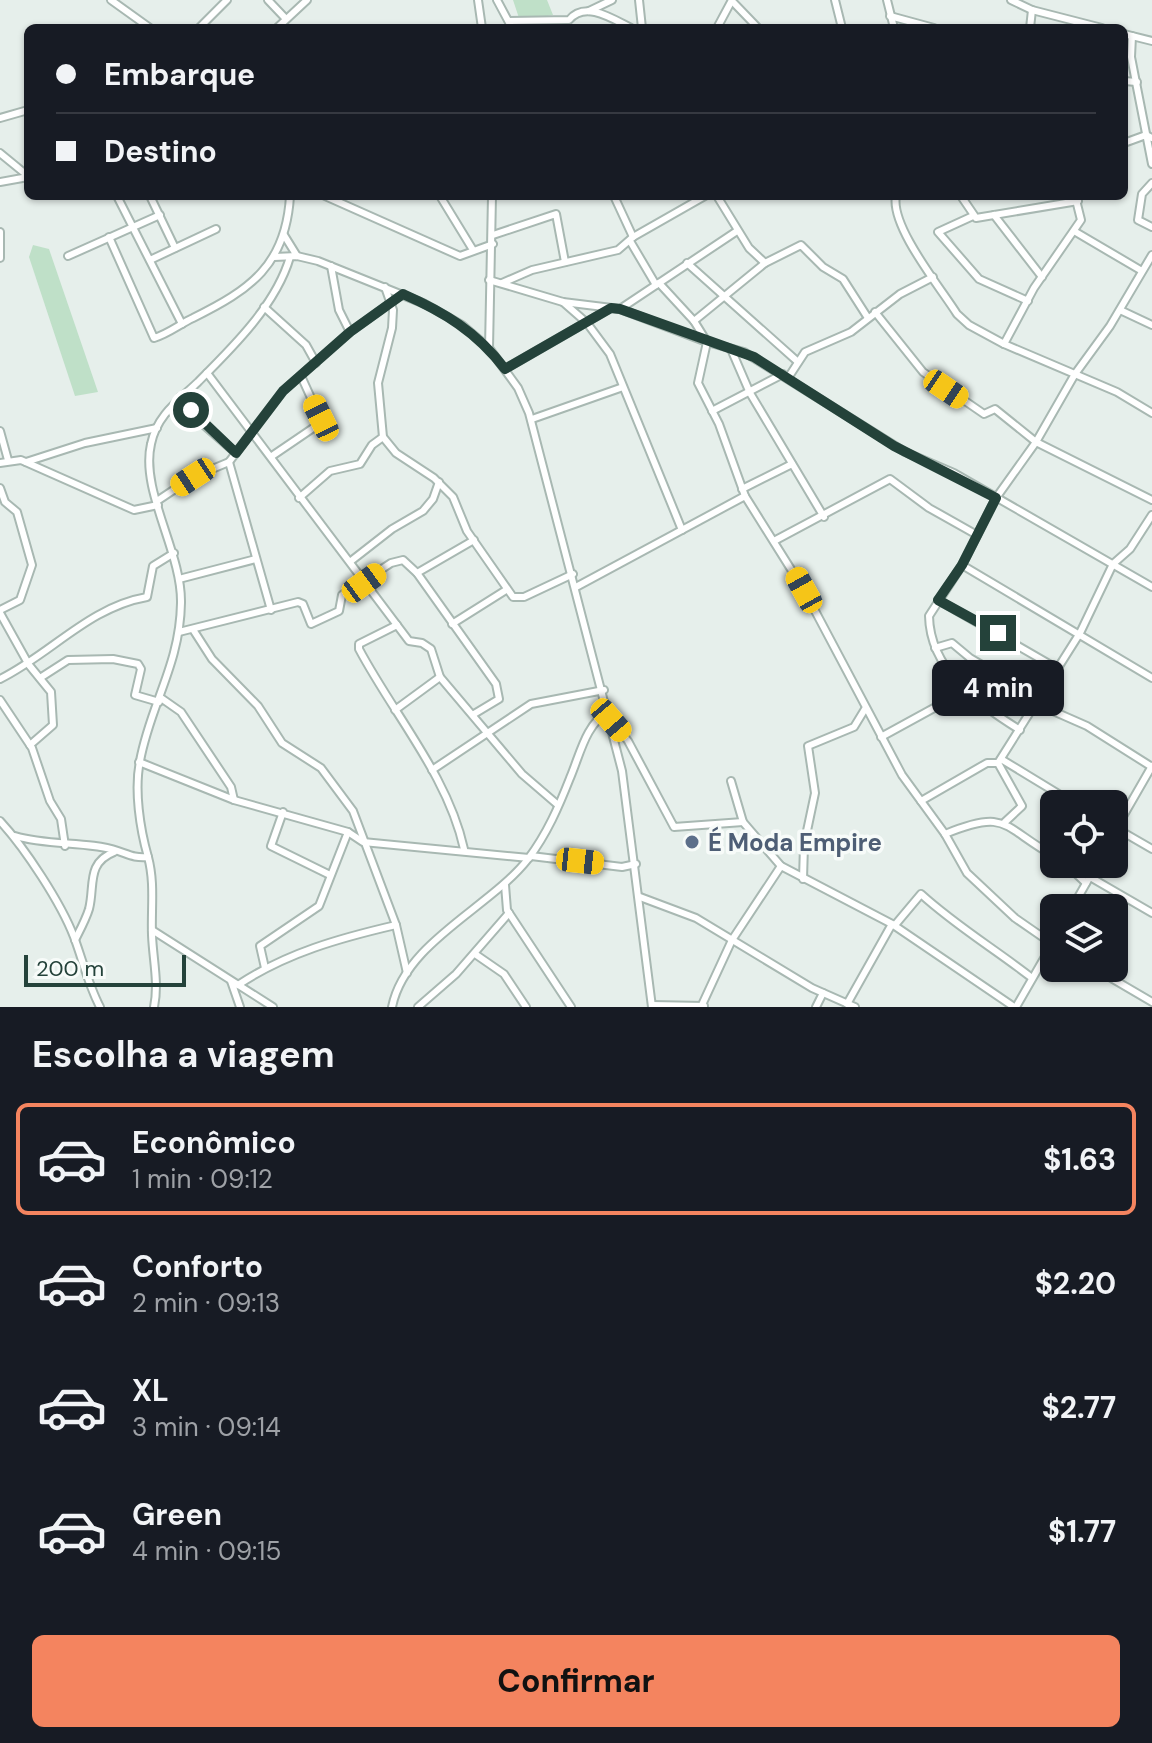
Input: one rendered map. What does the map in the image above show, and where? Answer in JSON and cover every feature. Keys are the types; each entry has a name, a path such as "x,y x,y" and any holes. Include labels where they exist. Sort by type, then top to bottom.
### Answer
{"street":[{"path":"111,0 144,24"},
{"path":"203,24 227,0"},
{"path":"268,0 286,19"},
{"path":"281,24 307,0"},
{"path":"478,0 481,24"},
{"path":"497,0 510,24 569,20 577,12 589,11 612,0"},
{"path":"639,0 642,24"},
{"path":"719,24 732,0 754,24"},
{"path":"835,0 841,24"},
{"path":"887,0 893,24"},
{"path":"1011,0 1032,10 1086,24"},
{"path":"1030,24 1032,10"},
{"path":"589,11 621,24"},
{"path":"890,16 919,24"},
{"path":"1152,41 1128,35 1152,164"},
{"path":"1128,81 1137,82"},
{"path":"0,118 24,111"},
{"path":"1128,142 1149,137"},
{"path":"0,153 24,173"},
{"path":"0,182 24,177"},
{"path":"1152,183 1142,194 1138,220 1152,227"},
{"path":"119,200 182,324"},
{"path":"152,200 175,248"},
{"path":"109,237 154,338 235,297 258,278 274,257 284,235 290,200"},
{"path":"334,200 460,256 493,244"},
{"path":"442,200 473,250"},
{"path":"489,348 492,200"},
{"path":"616,200 632,239 657,284 694,321 707,342 698,383 744,492 881,737 967,873 1015,918 1040,934"},
{"path":"502,283 532,270 618,250 698,200"},
{"path":"719,200 737,231 765,263"},
{"path":"896,200 896,216 933,277 969,325 1152,413"},
{"path":"963,200 973,216"},
{"path":"1028,301 979,279 938,232 973,216 994,215 1066,200"},
{"path":"1004,344 1042,277 1081,220 1076,200"},
{"path":"493,235 556,214 565,262"},
{"path":"68,256 160,215"},
{"path":"994,215 1042,277"},
{"path":"150,260 216,229"},
{"path":"505,369 657,284 737,231"},
{"path":"1074,231 1142,271"},
{"path":"0,232 0,258"},
{"path":"284,235 294,256"},
{"path":"694,321 765,263 798,246 804,247 823,267 843,279 868,318"},
{"path":"1020,730 977,703 965,691 935,648 929,616 962,565 996,498 1036,442 1075,374 1120,310 1152,255"},
{"path":"154,1007 158,989 152,930 154,898 139,796 139,762 179,632 179,579 174,553 157,503 150,456 157,428 167,409 207,373 264,307 294,256"},
{"path":"274,257 294,256 331,266 403,294 450,317 489,348 505,369 532,419 609,710 636,864 652,1006 703,1006 732,940 781,866"},
{"path":"687,263 798,362"},
{"path":"331,266 339,310 350,332"},
{"path":"712,411 785,376 805,352 851,332 875,312 933,277"},
{"path":"489,280 563,302 616,308 754,357 894,446 996,498 1152,587"},
{"path":"385,287 392,328 378,383 383,437 396,453 439,482 453,497 474,540 513,597 524,597 573,574"},
{"path":"0,463 8,460 26,462 134,510 157,503 193,477 229,462 283,391 350,332 403,294"},
{"path":"563,302 587,323 610,354 682,530"},
{"path":"264,307 306,345 316,363"},
{"path":"1120,310 1152,325"},
{"path":"875,312 927,376 984,414 995,409 1036,442 1152,500"},
{"path":"731,349 750,393 824,517"},
{"path":"207,373 411,643 422,643 431,649 440,677 522,774 558,805"},
{"path":"272,456 322,422 301,376"},
{"path":"532,419 623,387"},
{"path":"180,397 205,426 236,453"},
{"path":"26,462 85,443 157,428"},
{"path":"0,431 8,460"},
{"path":"299,498 330,471 360,464 372,445 383,437"},
{"path":"229,462 271,610"},
{"path":"576,587 682,530 792,464"},
{"path":"774,541 824,517 890,479 929,508 977,535"},
{"path":"351,561 392,529 423,511 433,499 439,482"},
{"path":"0,488 5,502 17,512 32,565 20,600 0,612 29,665 51,692 53,725 30,745"},
{"path":"921,801 983,765 999,761 1080,633 1113,564 1130,549 1152,515"},
{"path":"417,573 474,540"},
{"path":"0,679 29,665 78,631 89,618 116,603 147,597 153,566 174,553"},
{"path":"179,579 256,559"},
{"path":"179,632 194,631 301,602 311,624 316,624 339,611 339,597 396,561 407,562 500,692 499,699 474,714"},
{"path":"962,565 1071,633 1080,633 1152,678"},
{"path":"452,624 506,590"},
{"path":"938,600 1058,669"},
{"path":"397,625 358,646 432,770 457,819 464,849"},
{"path":"194,631 212,659 258,706 282,743 326,774 357,817 363,842 396,925 407,973"},
{"path":"935,648 952,643 1039,702 1096,731 1152,767 1128,807"},
{"path":"40,678 68,660 128,662 140,666 135,695 160,700 181,712 231,787 234,800"},
{"path":"395,710 440,677"},
{"path":"432,770 537,702 604,690"},
{"path":"881,737 965,691"},
{"path":"0,700 30,745 50,801 61,819 65,846"},
{"path":"803,879 804,845 815,793 808,746 854,727 865,709"},
{"path":"392,1007 407,973 457,921 505,885 530,857 558,805 590,728 609,710"},
{"path":"611,720 628,741 674,827 743,822"},
{"path":"999,761 1050,790"},
{"path":"999,761 1022,806 1005,822"},
{"path":"139,762 234,800 348,832 363,842 464,849 622,867 636,864"},
{"path":"731,781 743,822 781,866 894,924 1015,1007 1040,965"},
{"path":"283,812 271,846 330,875"},
{"path":"945,834 981,820 1005,822 1040,846"},
{"path":"0,821 15,836 75,941 85,978 100,1007"},
{"path":"265,968 260,946 315,910 348,832"},
{"path":"15,836 65,846 117,851 131,859 148,857"},
{"path":"1128,836 1152,849"},
{"path":"75,941 88,912 91,881 98,863 117,851"},
{"path":"1085,878 1152,913"},
{"path":"1080,894 1088,880"},
{"path":"505,885 505,905 509,913 571,1007"},
{"path":"640,897 696,918 823,993 851,1005 894,924 921,894 960,929 993,948 1032,978"},
{"path":"418,1007 475,954 509,913"},
{"path":"238,985 265,968 331,940 396,925"},
{"path":"152,930 273,1007"},
{"path":"475,954 504,974 526,1007"},
{"path":"231,980 240,1007"},
{"path":"1118,982 1152,1002"},
{"path":"816,1007 823,993"}],"green space":[{"path":"513,0 547,0 553,15 520,21"},
{"path":"33,245 49,249 98,392 75,396 29,257"}],"place":[{"name":"É Moda Empire","path":"692,842"}],"route":[{"path":"191,410 236,453 283,391 350,332 403,294 462,325 489,348 505,369 611,308 620,309 754,357 894,446 954,473 996,498 962,565 938,600 998,633"}]}
